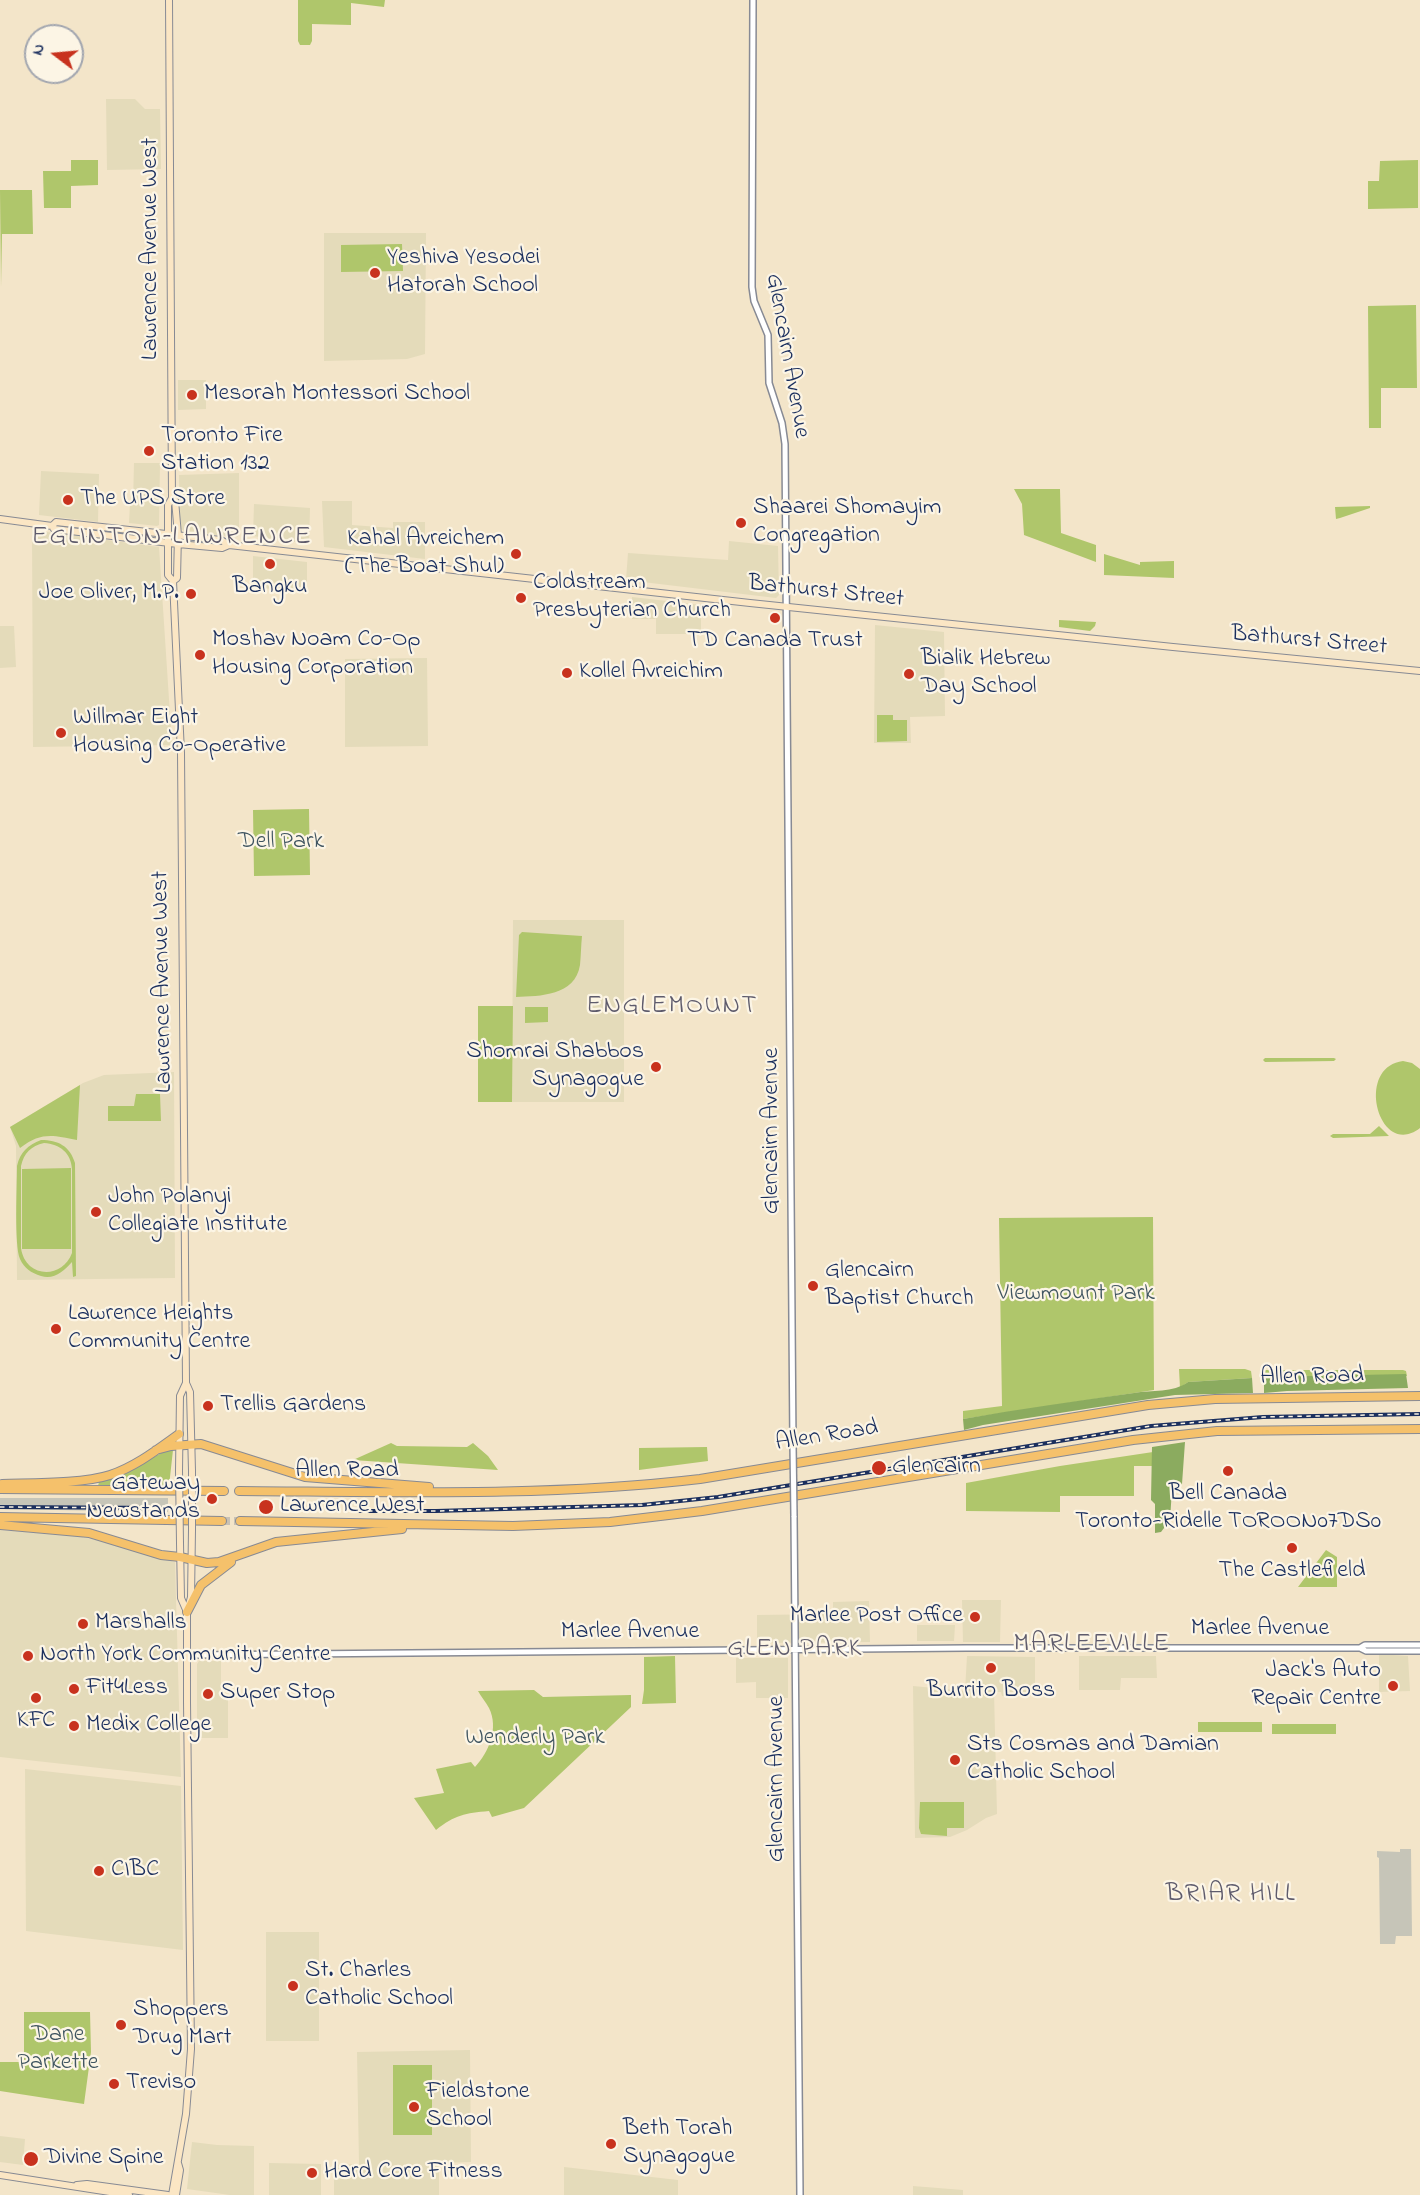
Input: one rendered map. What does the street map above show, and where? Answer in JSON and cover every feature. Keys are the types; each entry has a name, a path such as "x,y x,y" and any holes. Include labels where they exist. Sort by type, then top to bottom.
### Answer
{"highway":[{"name":"Allen Road","path":"239,1491 495,1492 633,1487 700,1479 1105,1411 1192,1401 1420,1396"},
{"name":"Allen Road","path":"240,1521 439,1525 561,1525 610,1522 657,1517 1133,1440 1217,1431 1420,1429"},
{"path":"0,1485 91,1479 111,1475 156,1450 179,1434"},
{"path":"156,1450 208,1445 305,1477 495,1492"},
{"path":"0,1489 224,1491"},
{"path":"0,1517 222,1521"},
{"path":"0,1525 89,1533 161,1555 207,1563 243,1555 276,1542 439,1525"},
{"path":"187,1612 207,1578 243,1555"}],"main road":[{"name":"Lawrence Avenue West","path":"169,0 172,498 175,500 178,535 177,578 172,581"},
{"name":"Lawrence Avenue West","path":"170,2195 178,2163 186,2108 191,2049 187,1612 191,1597 192,1559 192,1445 190,1392 186,1383 181,753 172,581 168,575 167,543 168,502 172,498"},
{"name":"Bathurst Street","path":"0,519 52,525 56,522 178,535 221,540 229,545 786,607 1420,671"},
{"name":"Bathurst Street","path":"52,525 54,530 167,543 222,548 229,545"},
{"name":"Lawrence Avenue West","path":"186,1383 180,1396 179,1471 181,1598 187,1612"},
{"name":"Lawrence Avenue West","path":"176,2195 180,2170 178,2163"},
{"path":"0,2175 170,2195"},
{"path":"76,2185 87,2190 129,2195"}],"street":[{"name":"Glencairn Avenue","path":"753,0 752,287 754,302 768,335 769,383 784,437 800,2195"},
{"name":"Marlee Avenue","path":"1360,1648 1365,1645 1420,1645"},
{"name":"Marlee Avenue","path":"187,1655 1360,1648 1366,1651 1420,1651"}],"shaded area":[{"path":"106,99 135,99 145,109 160,109 161,169 107,170"},
{"name":"Yeshiva Yesodei Hatorah School","path":"324,233 426,233 425,354 407,359 324,361"},
{"name":"Mesorah Montessori School","path":"178,380 206,380 206,409 178,410"},
{"path":"134,463 160,463 159,525 157,526 129,523 130,504 133,504"},
{"path":"41,471 99,474 98,522 39,515"},
{"path":"239,473 239,535 237,537 185,532 180,528 179,475"},
{"path":"322,501 352,501 352,525 393,528 393,522 425,522 425,559 324,547"},
{"path":"254,504 310,508 309,544 253,536"},
{"path":"32,530 159,547 172,745 33,747"},
{"path":"729,541 778,546 779,595 776,598 626,580 628,553 728,560"},
{"path":"253,556 307,562 307,590 253,588"},
{"path":"632,597 701,605 701,634 656,634 656,619 632,619"},
{"name":"Bialik Hebrew Day School","path":"875,625 944,632 945,716 910,717 911,743 874,743"},
{"path":"0,626 14,626 16,667 0,668"},
{"path":"427,658 428,746 345,747 345,659"},
{"path":"513,920 624,920 624,1102 512,1102"},
{"name":"John Polanyi Collegiate Institute","path":"174,1072 175,1278 17,1280 16,1146 10,1127 83,1083 104,1075"},
{"path":"0,1498 168,1498 168,1512 0,1509"},
{"path":"0,1530 77,1536 113,1543 175,1562 181,1777 0,1757"},
{"path":"962,1600 1001,1600 1000,1642 963,1642"},
{"path":"869,1601 870,1642 757,1643 757,1615 833,1614 833,1602"},
{"path":"917,1625 955,1625 954,1641 917,1641"},
{"path":"1379,1654 1408,1656 1410,1691 1379,1692"},
{"name":"Sts Cosmas and Damian Catholic School","path":"967,1656 1035,1657 1035,1693 1031,1696 1002,1696 1001,1692 994,1692 997,1814 950,1837 915,1838 913,1686 965,1691"},
{"path":"1079,1656 1156,1656 1157,1678 1121,1678 1120,1690 1079,1690"},
{"path":"736,1658 788,1658 788,1698 756,1698 756,1682 736,1683"},
{"path":"199,1661 221,1661 221,1698 228,1698 228,1738 197,1738 197,1664"},
{"path":"25,1769 181,1786 183,1950 26,1931"},
{"path":"1400,1849 1411,1849 1412,1936 1396,1936 1395,1944 1380,1944 1377,1851 1400,1852"},
{"name":"St. Charles Catholic School","path":"266,1932 319,1932 319,2041 266,2041"},
{"name":"Fieldstone School","path":"470,2050 471,2162 439,2163 439,2195 334,2195 334,2165 359,2164 357,2052"},
{"path":"0,2136 25,2139 23,2165 0,2162"},
{"path":"192,2142 254,2146 254,2195 230,2195 187,2189"},
{"path":"269,2163 321,2164 321,2195 269,2195"},
{"path":"564,2167 678,2180 678,2195 564,2195"},
{"path":"913,2186 963,2190 963,2195 913,2195"}],"green space":[{"path":"298,0 385,0 384,7 351,3 351,25 312,24 310,45 300,45 298,41"},
{"path":"71,160 98,160 98,185 71,186 71,208 44,208 43,171 71,171"},
{"path":"1418,160 1418,208 1368,209 1368,181 1379,181 1380,161"},
{"path":"0,190 32,190 33,234 2,234 1,287"},
{"path":"402,244 403,271 341,272 341,245"},
{"path":"1416,305 1417,388 1381,388 1381,428 1369,428 1368,306"},
{"path":"1014,489 1060,489 1061,533 1096,545 1096,562 1024,535 1022,504"},
{"path":"1370,506 1370,508 1336,519 1335,507"},
{"path":"1104,554 1140,565 1140,562 1174,561 1174,578 1104,575"},
{"path":"1059,620 1096,622 1090,631 1059,627"},
{"path":"877,715 893,715 893,720 907,720 907,741 877,742"},
{"name":"Dell Park","path":"309,809 310,875 254,876 253,810"},
{"path":"522,932 582,936 580,965 571,983 545,995 516,997 519,935"},
{"path":"478,1006 513,1006 512,1102 478,1102"},
{"path":"525,1007 548,1007 548,1022 525,1023"},
{"path":"1265,1058 1336,1059 1334,1061 1265,1062 1263,1060"},
{"path":"1403,1061 1412,1063 1420,1069 1420,1128 1405,1135 1393,1132 1384,1122 1378,1109 1376,1093 1379,1078 1388,1067"},
{"path":"80,1085 77,1140 47,1136 34,1139 20,1148 10,1127"},
{"path":"136,1094 160,1094 161,1121 108,1121 108,1106 134,1106"},
{"path":"1379,1126 1389,1136 1333,1138 1330,1136 1333,1134 1370,1134"},
{"path":"47,1140 63,1145 70,1152 75,1163 76,1276 73,1277 72,1262 58,1274 46,1277 31,1272 20,1259 18,1252 17,1166 22,1153 36,1142","holes":["44,1143 64,1150 71,1163 72,1253 60,1268 44,1272 29,1265 21,1248 21,1166 24,1157 32,1148"]},
{"path":"71,1168 71,1249 22,1249 22,1169"},
{"name":"Viewmount Park","path":"1153,1217 1154,1390 963,1419 963,1411 1002,1406 999,1218"},
{"path":"1179,1369 1245,1369 1251,1371 1252,1378 1188,1382 1180,1388"},
{"path":"1266,1370 1403,1370 1406,1371 1407,1376 1264,1377 1263,1372"},
{"path":"1406,1374 1408,1388 1264,1393 1264,1377"},
{"path":"1252,1378 1253,1393 1175,1395 983,1425 964,1430 963,1419 1027,1408 1169,1390 1188,1382"},
{"path":"1185,1442 1182,1484 1172,1489 1170,1520 1161,1532 1155,1533 1155,1504 1151,1500 1152,1447"},
{"path":"391,1443 397,1446 467,1447 473,1443 488,1456 498,1470 353,1460"},
{"path":"707,1447 708,1461 639,1470 639,1448"},
{"path":"173,1450 169,1486 98,1486 99,1482 122,1475 165,1451"},
{"path":"1153,1452 1153,1466 1134,1466 1134,1496 1060,1496 1060,1512 966,1511 966,1483"},
{"path":"1326,1550 1337,1557 1337,1587 1298,1587"},
{"path":"675,1656 676,1703 642,1704 644,1657"},
{"name":"Wenderly Park","path":"534,1690 543,1697 631,1695 631,1707 524,1808 492,1817 489,1811 467,1814 449,1821 436,1830 414,1798 444,1793 436,1769 471,1762 475,1767 484,1754 491,1739 493,1724 489,1708 478,1691"},
{"path":"1198,1722 1262,1722 1262,1732 1198,1732"},
{"path":"1272,1724 1336,1724 1336,1734 1272,1734"},
{"path":"920,1802 964,1802 964,1828 947,1828 947,1836 921,1834 919,1828"},
{"name":"Dane Parkette","path":"24,2012 90,2012 91,2052 84,2104 0,2091 0,2062 24,2062"},
{"path":"393,2065 432,2065 432,2135 393,2135"}],"tunnel":[{"path":"222,1521 240,1521"}],"railway":[{"path":"359,1511 642,1505 718,1497 1151,1426 1263,1417 1420,1414"},
{"path":"0,1507 168,1508"}],"place":[{"name":"Yeshiva Yesodei Hatorah School","path":"375,273"},
{"name":"Mesorah Montessori School","path":"192,395"},
{"name":"Toronto Fire Station 132","path":"149,451"},
{"name":"The UPS Store","path":"68,500"},
{"name":"Shaarei Shomayim Congregation","path":"741,523"},
{"name":"Kahal Avreichem (The Boat Shul)","path":"516,554"},
{"name":"Bangku","path":"270,564"},
{"name":"Joe Oliver, M.P.","path":"191,594"},
{"name":"Coldstream Presbyterian Church","path":"521,598"},
{"name":"TD Canada Trust","path":"775,618"},
{"name":"Moshav Noam Co-Op Housing Corporation","path":"200,655"},
{"name":"Kollel Avreichim","path":"567,673"},
{"name":"Bialik Hebrew Day School","path":"909,674"},
{"name":"Willmar Eight Housing Co-Operative","path":"61,733"},
{"name":"Shomrai Shabbos Synagogue","path":"656,1067"},
{"name":"John Polanyi Collegiate Institute","path":"96,1212"},
{"name":"Glencairn Baptist Church","path":"813,1286"},
{"name":"Lawrence Heights Community Centre","path":"56,1329"},
{"name":"Trellis Gardens","path":"208,1406"},
{"name":"Glencairn","path":"879,1468"},
{"name":"Bell Canada Toronto-Ridelle TOROON07DS0","path":"1228,1471"},
{"name":"Gateway Newstands","path":"212,1499"},
{"name":"Lawrence West","path":"266,1507"},
{"name":"The Castlefield","path":"1292,1548"},
{"name":"Marlee Post Office","path":"975,1617"},
{"name":"Marshalls","path":"83,1624"},
{"name":"North York Community Centre","path":"28,1656"},
{"name":"Burrito Boss","path":"991,1668"},
{"name":"Jack's Auto Repair Centre","path":"1393,1686"},
{"name":"Fit4Less","path":"74,1689"},
{"name":"Super Stop","path":"208,1694"},
{"name":"KFC","path":"36,1698"},
{"name":"Medix College","path":"74,1726"},
{"name":"Sts Cosmas and Damian Catholic School","path":"955,1760"},
{"name":"CIBC","path":"99,1871"},
{"name":"St. Charles Catholic School","path":"293,1986"},
{"name":"Shoppers Drug Mart","path":"121,2025"},
{"name":"Treviso","path":"114,2084"},
{"name":"Fieldstone School","path":"414,2107"},
{"name":"Beth Torah Synagogue","path":"611,2144"},
{"name":"Divine Spine","path":"31,2159"},
{"name":"Hard Core Fitness","path":"312,2173"}],"district":[{"name":"EGLINTON–LAWRENCE","path":"172,539"},
{"name":"ENGLEMOUNT","path":"672,1008"},
{"name":"MARLEEVILLE","path":"1092,1646"},
{"name":"GLEN PARK","path":"795,1651"},
{"name":"BRIAR HILL","path":"1231,1896"}]}
